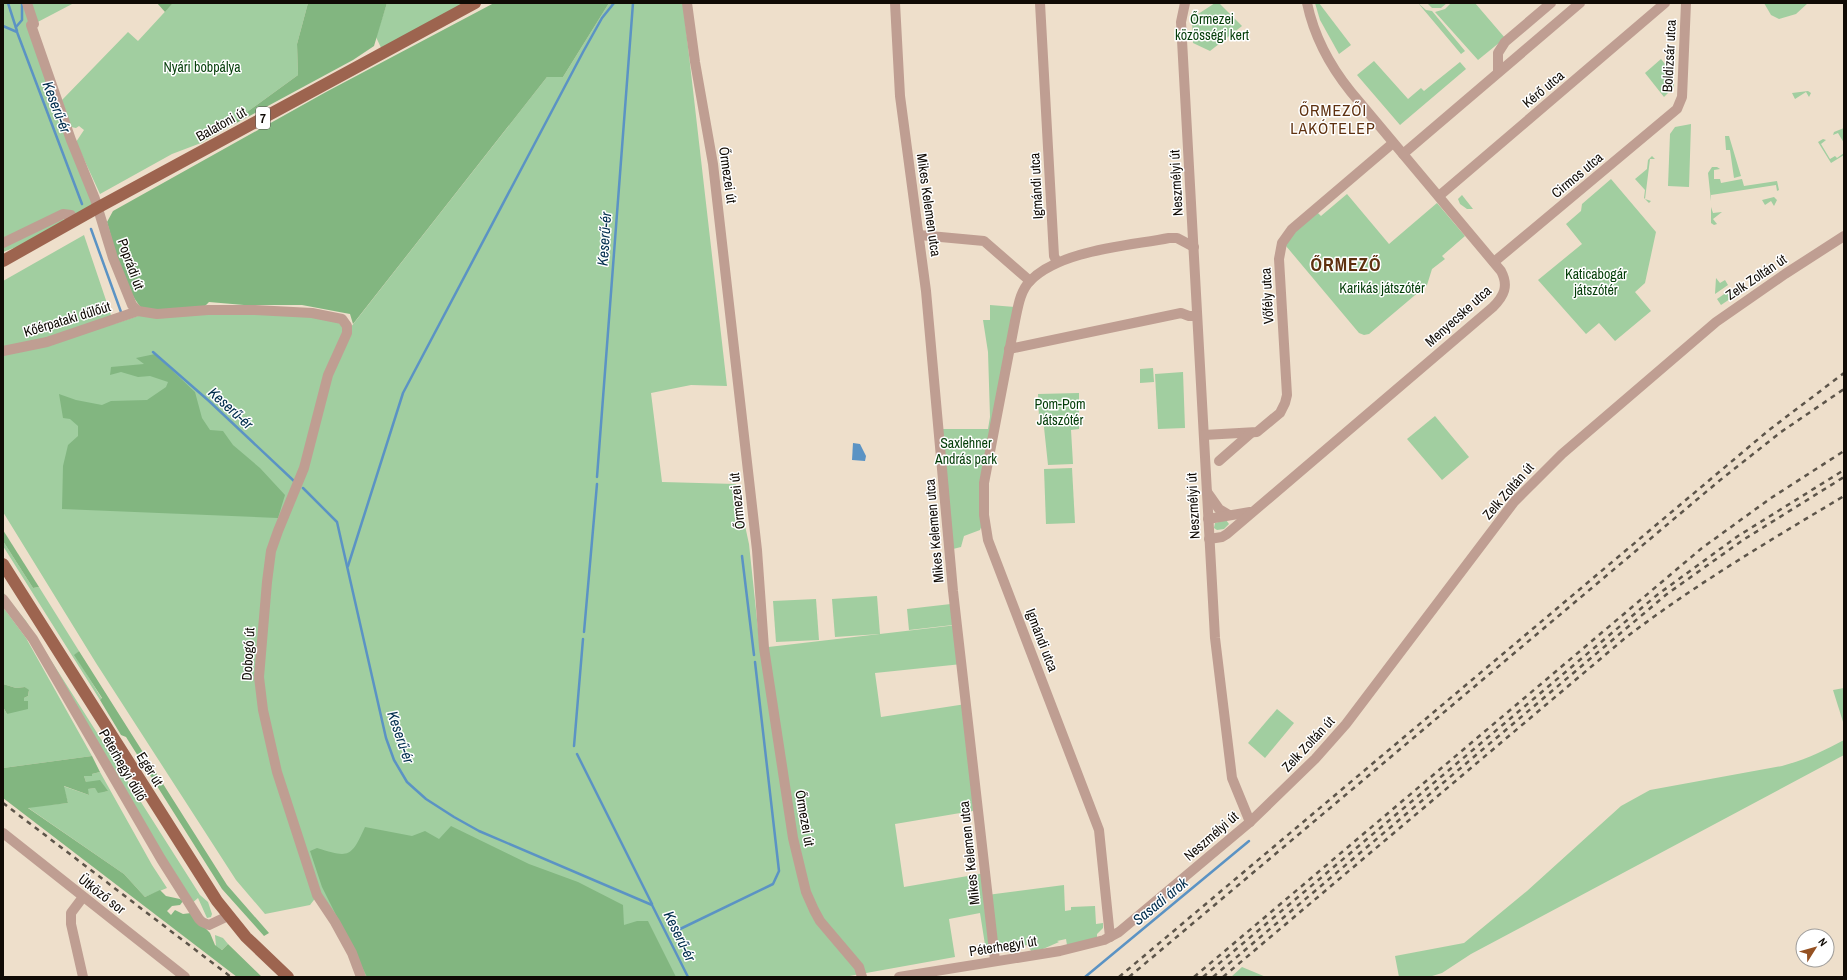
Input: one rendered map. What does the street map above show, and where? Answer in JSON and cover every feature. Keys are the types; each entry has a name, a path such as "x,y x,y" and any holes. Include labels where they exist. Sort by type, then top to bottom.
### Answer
{"main road":[{"name":"Balatoni út","path":"3,261 97,208 475,3"},
{"name":"Egér út","path":"3,564 196,870 228,916 251,943 288,977"}],"street":[{"name":"Poprádi út","path":"27,3 34,24 31,25 71,140 97,208 113,258 132,305 138,312 157,314 208,310 255,310 305,313 334,316 342,319 348,326"},
{"name":"Őrmezei út","path":"687,3 695,62 713,164 756,544 764,648 793,838 806,892 814,910 820,921 859,967 862,977"},
{"name":"Mikes Kelemen utca","path":"895,3 900,96 926,291 954,599 995,960"},
{"name":"Igmándi utca","path":"1040,3 1054,256 1057,262 1030,281 1021,295 1009,349 984,483 984,515 992,550 1099,830 1110,937"},
{"name":"Neszmélyi út","path":"1110,937 1119,932 1250,822 1232,778 1215,638 1181,22 1184,3"},
{"name":"Menyecske utca","path":"1209,539 1222,537 1227,534 1250,512 1500,300 1506,283 1501,271 1494,262 1336,73 1321,44 1307,3"},
{"path":"1498,72 1497,58 1502,45 1551,3"},
{"path":"1403,154 1580,3"},
{"name":"Kérő utca","path":"1438,196 1665,3"},
{"name":"Boldizsár utca","path":"1677,109 1682,97 1686,3"},
{"name":"Cirmos utca","path":"1494,262 1677,109"},
{"name":"Vőfély utca","path":"1204,435 1251,433 1261,429 1280,413 1287,395 1280,259 1282,243 1292,229 1393,143"},
{"path":"3,243 63,214 71,215 74,221"},
{"path":"1057,262 1077,255 1177,238 1193,227"},
{"path":"919,236 984,241 991,249 1030,281"},
{"name":"Zelk Zoltán út","path":"1250,822 1316,759 1346,724 1514,502 1535,480 1562,454 1716,322 1761,290 1844,236"},
{"path":"1177,238 1194,247"},
{"name":"Kőérpataki dűlőút","path":"3,351 47,342 138,312"},
{"path":"1009,349 1181,313 1189,316 1197,316"},
{"name":"Dobogó út","path":"348,326 347,333 328,375 304,468 271,552 260,660 263,710 277,772 317,895 335,922 352,953 361,977"},
{"path":"1219,461 1251,433"},
{"path":"1206,490 1220,509 1230,515"},
{"path":"1208,519 1250,512"},
{"name":"Péterhegyi dűlő","path":"3,599 33,639 161,859 199,919 209,925 228,916"},
{"name":"Ütköző sor","path":"3,833 185,977"},
{"path":"82,897 71,914 71,924 83,977"},
{"name":"Péterhegyi út","path":"899,977 995,960 1060,951 1110,937"}],"green space":[{"path":"3,3 74,3 32,25 97,208 71,215 3,244"},
{"path":"157,3 173,3 165,12"},
{"name":"Nyári bobpálya","path":"173,3 308,3 297,44 298,75 232,123 229,127 201,143 172,154 100,194 76,142 84,130 79,126 76,128 71,127 62,100 128,32 138,41"},
{"path":"308,3 387,3 374,46 353,60 229,127 232,123 298,75 297,44"},
{"path":"387,3 475,3 383,52 376,37"},
{"path":"494,3 609,3 563,77 547,77 353,324 350,314 302,305 244,305 209,302 203,308 144,311 131,292 117,257 107,222 113,211 326,92"},
{"path":"609,3 683,3 727,386 691,385 651,393 662,482 736,484 749,544 760,648 957,625 962,664 875,673 881,717 966,704 978,810 895,824 904,887 985,873 987,895 1064,885 1065,911 1071,910 1071,907 1095,906 1096,924 1103,923 1103,928 1097,934 1097,938 1067,945 1066,939 1057,941 1059,942 1043,949 1031,951 1028,945 986,951 980,913 949,919 955,957 844,977 361,977 317,896 310,905 265,914 236,880 96,663 3,512 3,281 84,235 114,324 138,316 230,312 334,316 347,332 547,77 563,77"},
{"name":"Őrmezei közösségi kert","path":"1215,3 1219,3 1242,26 1210,51 1193,43 1192,18"},
{"path":"1315,3 1319,3 1351,45 1339,54 1320,20"},
{"path":"1418,3 1426,10 1432,11 1465,51 1461,54"},
{"path":"1427,3 1447,3 1441,8 1432,8"},
{"path":"1451,3 1475,3 1505,38 1478,60 1435,12 1445,9"},
{"path":"1764,3 1808,3 1796,14 1779,19 1771,15"},
{"path":"1661,59 1673,74 1674,87 1664,97 1645,73"},
{"path":"1374,61 1408,99 1421,88 1424,91 1460,62 1466,69 1400,125 1357,75"},
{"path":"1808,91 1811,93 1809,97 1806,92 1795,99 1792,93"},
{"path":"1691,124 1689,187 1668,186 1670,134 1675,127"},
{"path":"1844,128 1844,143 1838,133 1833,135 1834,132"},
{"path":"1725,136 1729,136 1741,176 1734,178 1730,150 1726,150"},
{"path":"1823,139 1826,140 1821,144 1830,159 1835,156 1837,158 1844,153 1844,155 1831,163 1818,142"},
{"path":"1652,156 1655,159 1650,159 1645,199 1645,190 1635,179 1647,169 1648,160"},
{"path":"1712,167 1717,167 1720,169 1714,170 1714,179 1720,179 1721,183 1742,179 1744,186 1777,181 1779,190 1777,191 1776,185 1711,195 1711,201 1708,173"},
{"name":"Katicabogár játszótér","path":"1611,179 1656,232 1645,283 1635,292 1651,311 1615,341 1599,323 1586,334 1538,280 1582,244 1566,224 1581,211 1582,204"},
{"name":"Karikás játszótér","path":"1347,194 1389,244 1437,203 1465,236 1442,256 1445,259 1432,269 1427,285 1369,334 1364,335 1359,333 1286,246 1286,239 1316,211 1321,216"},
{"path":"1462,195 1473,209 1467,209 1460,204 1458,199"},
{"path":"1774,197 1777,200 1774,206 1771,201 1765,205 1762,200"},
{"path":"1711,207 1713,213 1722,212 1713,219 1717,224 1714,225 1711,223"},
{"path":"67,219 22,245 3,252 3,246 54,220"},
{"path":"1716,278 1720,283 1725,280 1728,285 1715,294"},
{"path":"1730,290 1736,295 1721,305 1717,299"},
{"name":"Saxlehner András park","path":"990,305 1015,307 982,525 980,530 964,536 961,547 953,549 941,429 988,429 990,417 988,352 983,320 990,320"},
{"path":"155,354 195,392 202,418 210,430 223,431 233,445 260,468 285,495 278,518 62,509 63,466 68,445 78,436 78,426 70,419 63,418 59,394 76,400 102,405 111,401 147,400 166,387 168,382 150,376 138,377 121,372 110,375 111,367 144,364 136,358"},
{"path":"1153,368 1154,382 1140,383 1140,369"},
{"path":"1183,372 1185,428 1158,429 1155,374"},
{"name":"Pom-Pom Játszótér","path":"1079,393 1079,429 1071,430 1073,464 1048,465 1043,418 1039,417 1038,394"},
{"path":"1435,416 1469,457 1442,480 1407,439"},
{"path":"1072,468 1075,523 1046,524 1044,469"},
{"path":"1226,520 1229,524 1224,529 1217,530 1214,528 1215,523"},
{"path":"3,530 39,587 33,588 3,541"},
{"path":"3,541 33,588 39,587 79,651 75,655 102,699 100,700 3,546"},
{"path":"3,592 26,621 200,895 208,902 212,914 211,917 207,918 198,898 191,904 3,596"},
{"path":"877,596 880,634 835,637 832,599"},
{"path":"816,599 819,640 776,642 773,601"},
{"path":"951,604 953,625 909,630 907,609"},
{"path":"3,607 26,638 92,756 3,768 3,707 7,714 24,701 24,698 28,696 29,691 25,687 16,688 3,684"},
{"path":"79,651 227,885 269,933 264,936 222,889 126,737 121,735 100,700 102,698 74,655"},
{"path":"3,684 16,688 25,687 29,690 28,696 24,698 24,701 28,701 28,709 7,714 3,707"},
{"path":"1844,688 1844,725 1833,690"},
{"path":"1277,709 1294,723 1265,758 1248,743"},
{"path":"1844,740 1844,755 1471,954 1442,973 1429,977 1399,977 1395,956 1464,943 1527,891 1621,806 1650,790 1782,766 1814,755"},
{"path":"92,756 100,772 92,774 92,776 84,776 86,782 100,780 108,791 98,793 95,788 88,789 89,795 64,786 68,803 28,808 124,874 145,897 160,890 166,896 183,901 180,905 172,906 167,911 171,915 175,910 183,914 191,913 210,933 215,945 222,950 228,944 262,977 237,977 3,798 3,768"},
{"path":"100,772 152,865 167,888 145,897 124,874 27,807 68,803 63,786 89,795 87,789 95,788 108,792 86,782 84,776 92,776 92,774"},
{"path":"451,826 529,864 578,882 623,905 624,925 637,921 648,921 676,977 367,977 322,887 310,851 317,848 336,853 348,853 356,845 365,827 412,836 425,831 439,839"},
{"path":"215,935 223,938 228,944 222,950 216,946"},
{"path":"1242,967 1266,977 1231,977"}],"water":[{"path":"853,443 860,444 866,456 865,461 852,460"}],"waterway":[{"path":"8,3 17,31"},
{"path":"16,27 22,20 22,3"},
{"path":"348,566 403,393 583,52 602,18 614,3"},
{"name":"Keserű-ér","path":"597,477 633,3"},
{"name":"Keserű-ér","path":"3,26 17,32 82,204"},
{"name":"Keserű-ér","path":"91,229 121,312"},
{"name":"Keserű-ér","path":"153,352 209,401 294,481"},
{"name":"Keserű-ér","path":"584,632 597,484"},
{"name":"Keserű-ér","path":"303,488 337,522 386,738 394,760 407,782 426,799 479,831 652,905 688,977"},
{"path":"742,556 754,655"},
{"name":"Keserű-ér","path":"574,746 583,639"},
{"path":"678,930 773,884 779,871 755,662"},
{"name":"Keserű-ér","path":"577,754 652,904"},
{"name":"Sasadi árok","path":"1085,977 1249,841"}],"railway":[{"path":"1119,977 1769,430 1844,373"},
{"path":"1129,977 1719,481 1781,432 1844,389"},
{"path":"1194,977 1702,548 1771,498 1844,451"},
{"path":"1203,977 1657,595 1738,536 1844,470"},
{"path":"1213,977 1667,594 1743,540 1844,477"},
{"path":"1223,977 1624,639 1677,600 1844,496"},
{"path":"3,803 231,977"}],"district":[{"name":"ŐRMEZŐI LAKÓTELEP","path":"1333,119"},
{"name":"ŐRMEZŐ","path":"1346,264"}]}
